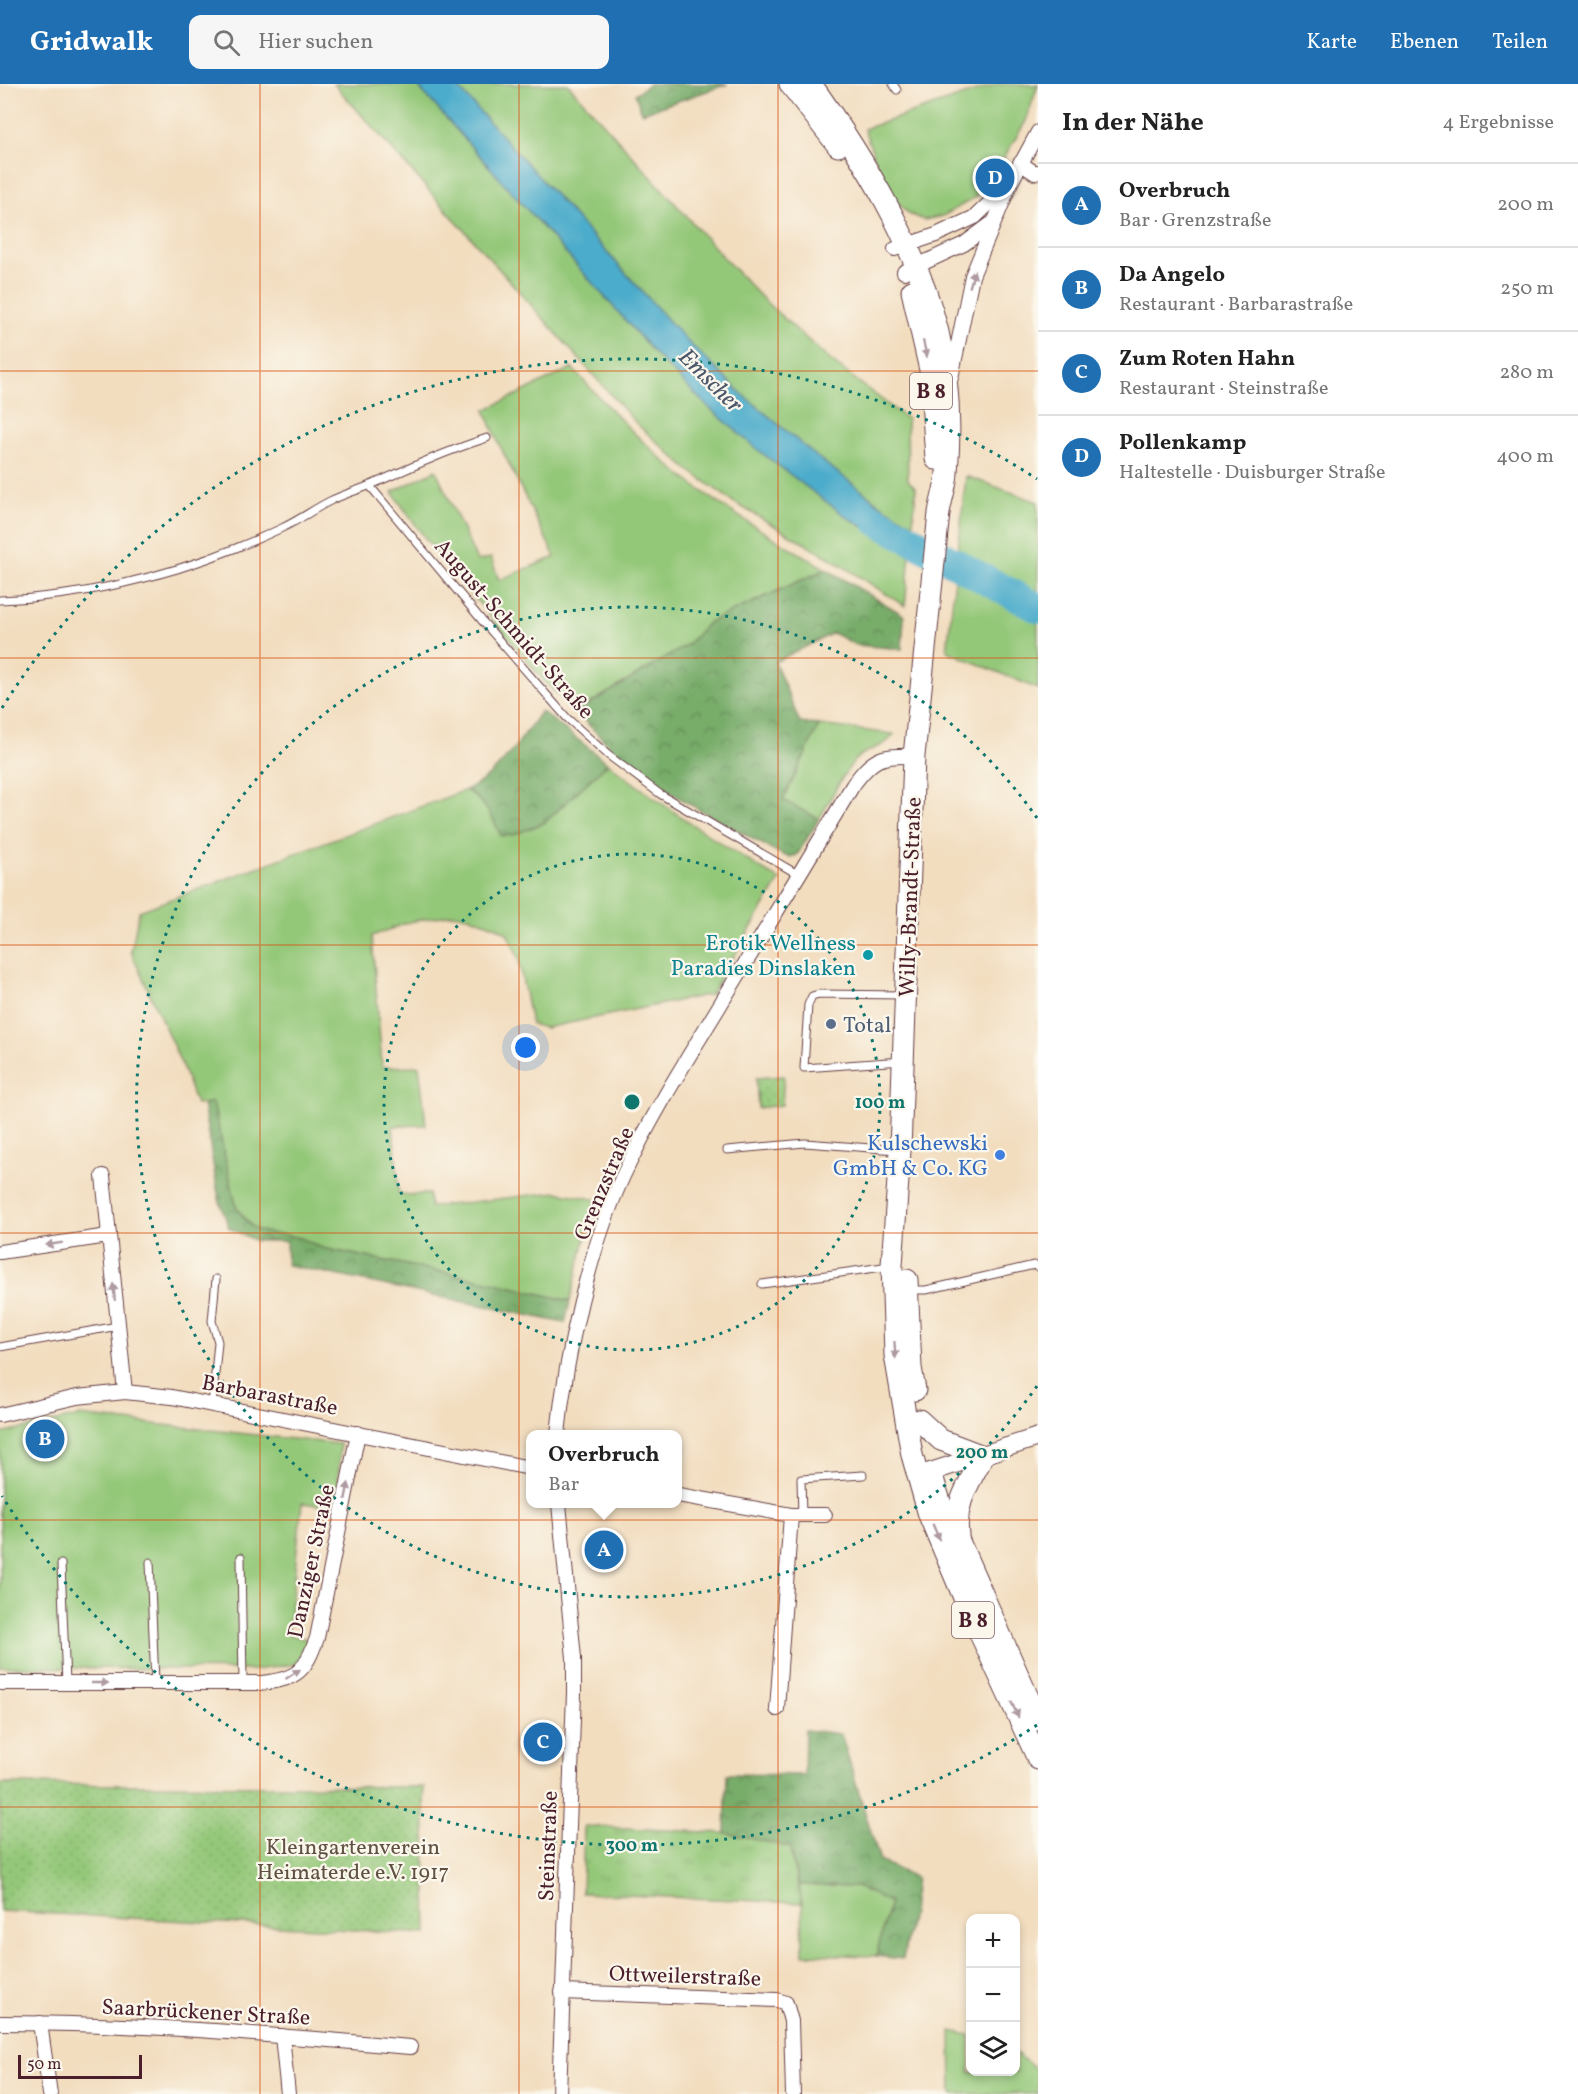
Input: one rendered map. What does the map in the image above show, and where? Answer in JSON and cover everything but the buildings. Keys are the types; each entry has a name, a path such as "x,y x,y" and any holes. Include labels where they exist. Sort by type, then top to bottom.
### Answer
{"main road":[{"name":"Willy-Brandt-Straße","path":"790,84 839,148 879,218 901,246"},
{"name":"Willy-Brandt-Straße","path":"811,84 863,163 901,246 938,332 948,398 947,475 939,513 914,756 904,1061 892,1265 900,1291 895,1355 912,1455 925,1474 958,1539 1038,1720"},
{"name":"Willy-Brandt-Straße","path":"910,269 930,370 939,513"},
{"name":"B 8","path":"900,1150 900,1291 919,1420"},
{"name":"Willy-Brandt-Straße","path":"919,1420 929,1515 1038,1759"},
{"path":"919,1420 941,1440 983,1456"},
{"path":"925,1474 1038,1437"},
{"path":"958,1539 956,1521 958,1507 983,1456"}],"street":[{"path":"948,398 972,276 1011,182 1038,132"},
{"path":"1020,164 1038,172"},
{"path":"901,246 936,235 975,217 1011,182"},
{"path":"910,269 964,244 993,223"},
{"name":"Grenzstraße","path":"559,1430 571,1348 590,1270 623,1176 669,1089 853,784 867,765 880,758 896,755 914,756"},
{"path":"103,1176 125,1392"},
{"path":"0,1252 108,1236"},
{"name":"Barbarastraße","path":"0,1415 77,1397 125,1392 172,1396 526,1467"},
{"name":"Danziger Straße","path":"0,1683 243,1683 280,1681 293,1676 308,1662 317,1638 358,1433"},
{"path":"682,1496 797,1515 825,1515"},
{"name":"Steinstraße","path":"559,2094 574,1693 574,1658 560,1508"},
{"path":"777,1708 797,1515"},
{"name":"Ottweilerstraße","path":"562,1992 777,2000 786,2003 791,2021 793,2094"},
{"name":"Saarbrückener Straße","path":"0,2023 40,2023 282,2036 410,2047"},
{"path":"40,2023 50,2094"},
{"path":"282,2036 288,2094"}],"lane":[{"path":"0,600 29,599 72,593 142,579 186,566 273,532 332,500 370,486 442,453 487,438"},
{"name":"August-Schmidt-Straße","path":"370,486 567,718 608,755 660,794 798,876"},
{"path":"904,1061 804,1068 808,1005 812,996 819,994 905,995"},
{"path":"726,1150 805,1143 900,1150"},
{"path":"762,1284 892,1265"},
{"path":"900,1291 926,1290 1034,1265 1038,1267"},
{"path":"212,1405 218,1342 212,1320 216,1279"},
{"path":"0,1347 118,1326"},
{"path":"797,1515 801,1479 863,1475"},
{"path":"241,1557 243,1683"},
{"path":"150,1562 155,1683"},
{"path":"61,1564 66,1683"}],"green space":[{"path":"334,84 416,84 657,356 705,404 758,450 817,495 847,517 910,555 905,606 830,558 735,503 686,468 637,424"},
{"path":"455,84 568,84 767,303 830,360 907,419 908,480 916,488 913,524 885,508 817,457 740,392 687,341"},
{"path":"649,84 728,84 642,113 635,94"},
{"path":"997,84 1038,85 1026,121 993,176 974,198 943,216 924,220 909,214 898,203 878,167 864,129"},
{"path":"572,368 613,412 687,480 738,516 826,569 709,622 687,645 576,712 544,681 428,542 392,492 436,470 477,561 491,558 499,580 555,557 498,442 485,410"},
{"path":"966,476 1038,502 1038,689 947,651"},
{"path":"826,569 902,614 904,617 902,649 856,645 833,633 775,662 800,723 819,725 783,800 819,819 797,855 789,857 718,820 654,781 615,751 576,712 687,645 709,622"},
{"path":"541,711 608,763 544,823 513,835 501,836 487,810 466,790 498,767"},
{"path":"819,725 894,734 891,739 856,759 841,779 819,819 783,801"},
{"path":"608,763 692,824 780,880 711,994 545,1028 531,1024 518,956 507,933 497,927 468,916 453,914 409,922 372,936 382,1067 419,1066 426,1125 393,1126 399,1195 429,1194 430,1207 557,1192 599,1200 585,1239 570,1301 487,1281 322,1248 300,1238 257,1230 244,1218 236,1206 213,1103 196,1104 181,1063 131,952 139,911 466,790 487,810 501,836 544,823"},
{"path":"784,1076 782,1105 758,1108 756,1078"},
{"path":"213,1102 236,1206 244,1218 257,1230 300,1238 322,1248 487,1281 570,1301 565,1323 287,1265 286,1241 256,1241 229,1228 219,1199 203,1104"},
{"path":"79,1416 340,1444 337,1507 302,1503 288,1634 309,1640 295,1664 254,1670 0,1667 0,1434"},
{"path":"805,1730 841,1734 880,1861 916,1878 903,1959 876,1956 890,1902 857,1887 799,1885 789,1847 725,1833 727,1774 804,1775"},
{"name":"Kleingartenverein Heimaterde e.V. 1917","path":"0,1784 424,1787 427,1934 0,1911"},
{"path":"584,1826 725,1833 789,1847 802,1903 582,1893"},
{"path":"799,1885 857,1887 890,1902 876,1956 803,1954 802,1903"},
{"path":"951,2031 966,2034 966,2076 1020,2076 1020,2056 1038,2071 1038,2094 952,2094"}],"water":[{"path":"416,84 455,84 687,341 740,392 817,457 885,508 913,524 910,555 847,517 817,495 758,450 705,404 657,356"}],"waterway":[{"name":"Emscher","path":"877,521 1038,608"}],"place":[{"name":"Pollenkamp","path":"995,178"},
{"name":"Erotik Wellness Paradies Dinslaken","path":"868,955"},
{"name":"Total","path":"831,1024"},
{"name":"Kulschewski GmbH & Co. KG","path":"1000,1155"},
{"name":"Da Angelo","path":"45,1439"},
{"name":"Overbruch","path":"604,1550"},
{"name":"Zum Roten Hahn","path":"543,1742"}]}
